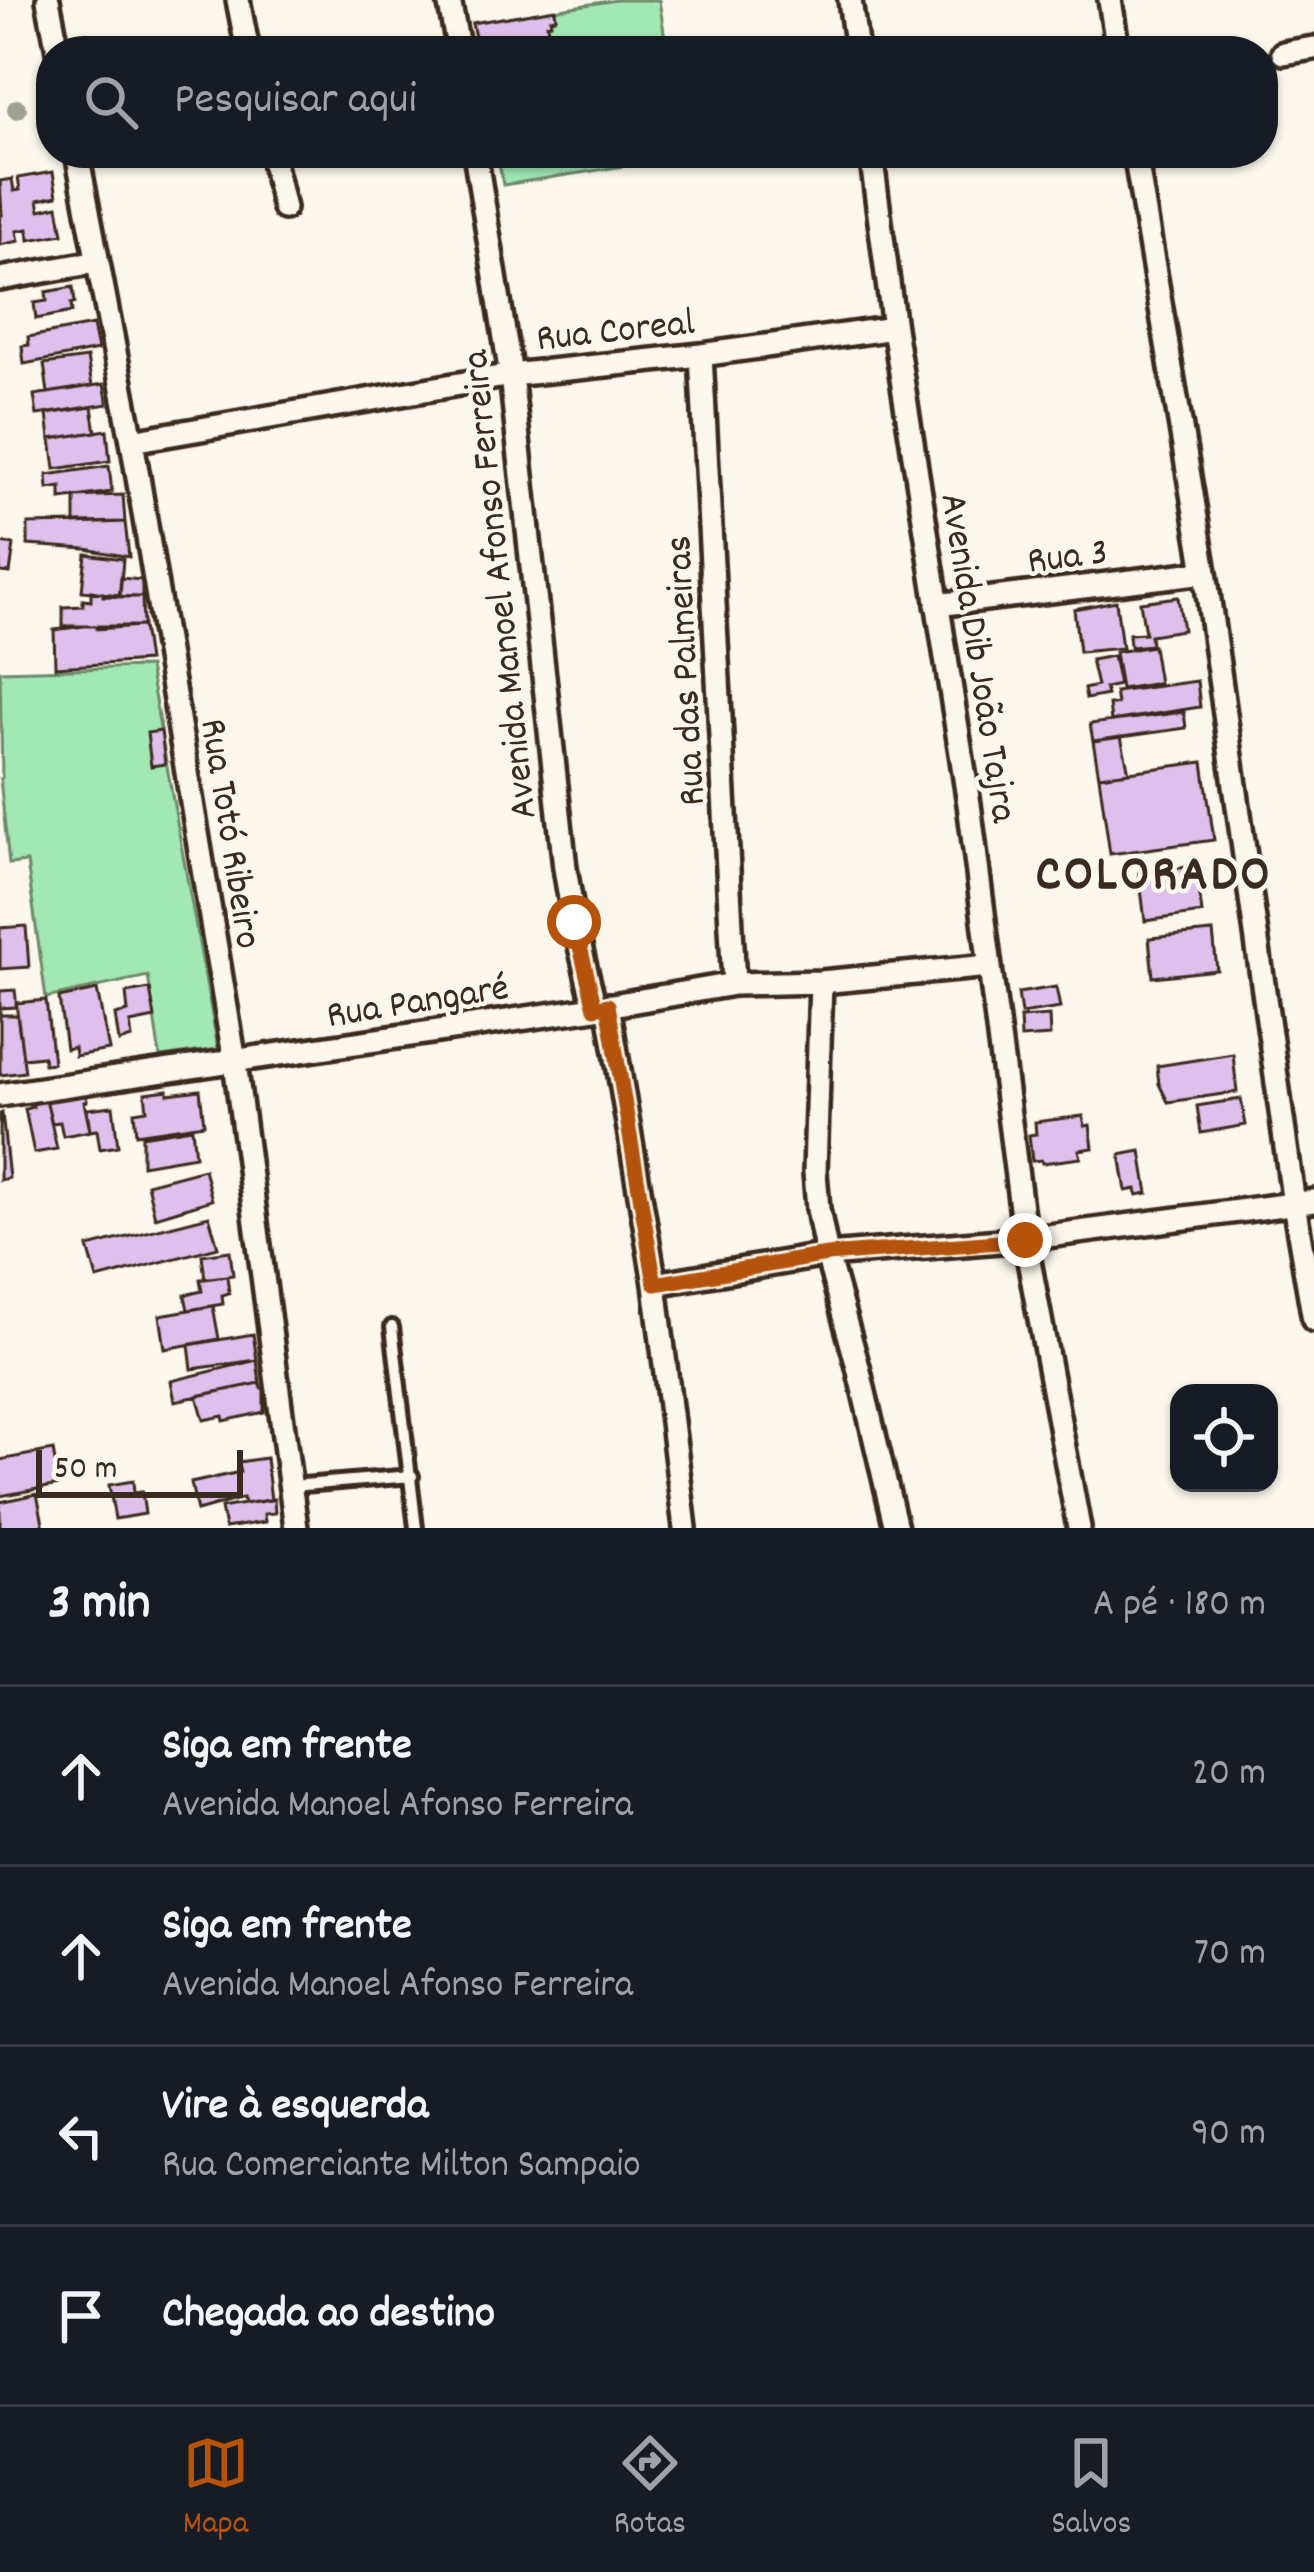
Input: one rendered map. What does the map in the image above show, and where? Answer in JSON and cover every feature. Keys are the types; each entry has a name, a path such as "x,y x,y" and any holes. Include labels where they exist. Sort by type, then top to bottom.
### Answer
{"street":[{"path":"48,0 55,36"},
{"path":"238,0 245,36"},
{"path":"449,0 456,36"},
{"path":"850,0 855,36"},
{"path":"1110,0 1116,36"},
{"path":"1283,53 1314,48"},
{"name":"Rua Totó Ribeiro","path":"80,168 236,1061 296,1528"},
{"path":"275,168 284,208"},
{"name":"Avenida Manoel Afonso Ferreira","path":"477,168 511,374 574,922 602,1006 655,1284 685,1528"},
{"name":"Avenida Dib João Tajra","path":"873,168 969,804 1025,1240 1079,1528"},
{"path":"1138,168 1304,1203 1314,1320"},
{"path":"0,279 96,262"},
{"name":"Rua Coreal","path":"131,441 511,374 701,355 894,328"},
{"name":"Rua das Palmeiras","path":"701,355 734,984"},
{"name":"Rua 3","path":"937,605 1205,572"},
{"name":"Rua Pangaré","path":"0,1095 734,984 821,982 989,966"},
{"path":"821,982 818,1209 896,1528"},
{"path":"655,1284 827,1255 1025,1240 1304,1203"}],"lane":[{"path":"392,1327 416,1528"},
{"path":"291,1486 412,1476"}],"green space":[{"path":"616,0 659,0 665,36 475,36 472,23"},
{"path":"500,168 612,168 503,185"},
{"path":"149,667 218,1049 160,1057 148,976 46,998 27,862 9,864 0,779 0,671"}],"building":[{"path":"555,9 556,18 547,24 549,36 475,36 472,23"},
{"path":"53,172 57,196 38,200 40,210 58,206 63,234 29,240 28,229 17,231 19,241 0,245 0,181 12,179 14,191 20,190 18,178"},
{"path":"73,287 72,312 36,319 34,303 47,301 46,292"},
{"path":"93,325 98,350 24,364 22,346 29,345 28,337"},
{"path":"87,358 92,386 48,393 44,364"},
{"path":"104,384 108,404 37,415 34,395"},
{"path":"92,407 96,432 50,439 47,414"},
{"path":"107,430 110,461 55,469 51,439"},
{"path":"109,466 112,492 61,499 61,487 48,489 47,475"},
{"path":"123,495 125,522 75,524 75,497"},
{"path":"125,522 129,557 28,545 28,524"},
{"path":"0,543 14,545 10,573 0,572"},
{"path":"86,554 123,559 120,595 82,591"},
{"path":"121,578 142,580 142,597 119,597"},
{"path":"91,591 142,597 143,626 63,626 63,607 83,606 83,600 91,601"},
{"path":"1178,597 1183,630 1150,635 1151,645 1130,647 1129,634 1145,633 1140,602"},
{"path":"1116,601 1122,648 1079,652 1074,609"},
{"path":"143,626 148,661 55,667 54,630"},
{"path":"1153,646 1159,683 1121,689 1115,652"},
{"path":"1113,656 1119,685 1105,688 1107,695 1086,699 1084,689 1097,686 1091,660"},
{"path":"1197,681 1200,707 1111,721 1109,705 1117,704 1115,692"},
{"path":"1184,712 1186,728 1093,741 1090,724"},
{"path":"161,731 165,764 151,766 147,733"},
{"path":"1121,737 1129,772 1099,776 1093,741"},
{"path":"1203,762 1214,840 1110,854 1099,776"},
{"path":"1196,866 1202,913 1145,921 1139,873"},
{"path":"26,926 29,967 0,969 0,928"},
{"path":"1213,932 1217,970 1153,977 1149,938"},
{"path":"1056,987 1060,1008 1021,1014 1018,993"},
{"path":"150,989 155,1018 130,1023 132,1038 119,1042 115,1015 128,1012 126,993"},
{"path":"15,990 17,1007 0,1008 0,991"},
{"path":"97,990 109,1050 75,1056 74,1047 66,1049 59,998"},
{"path":"46,1000 53,1063 44,1064 43,1056 23,1058 16,1003"},
{"path":"0,1015 17,1015 25,1072 0,1075"},
{"path":"1049,1016 1050,1036 1021,1038 1020,1018"},
{"path":"1233,1054 1237,1092 1168,1102 1157,1066"},
{"path":"168,1090 168,1094 200,1090 204,1124 136,1134 134,1112 147,1110 145,1093"},
{"path":"86,1093 90,1131 63,1136 60,1122 52,1123 46,1099"},
{"path":"46,1099 57,1149 34,1153 25,1109 33,1107 32,1101"},
{"path":"1241,1099 1246,1125 1201,1133 1197,1106"},
{"path":"113,1106 118,1146 100,1149 97,1130 90,1131 87,1109"},
{"path":"0,1114 9,1178 0,1180"},
{"path":"1083,1116 1085,1126 1090,1125 1093,1148 1079,1150 1081,1158 1032,1161 1029,1135 1036,1134 1035,1122"},
{"path":"192,1128 195,1156 142,1165 142,1136"},
{"path":"1141,1151 1148,1193 1137,1195 1136,1189 1126,1191 1120,1155"},
{"path":"204,1169 212,1200 155,1217 147,1184"},
{"path":"209,1216 218,1247 97,1279 88,1247"},
{"path":"230,1251 233,1275 205,1279 202,1255"},
{"path":"227,1276 229,1293 222,1295 223,1304 188,1310 185,1295 202,1291 200,1279"},
{"path":"213,1306 219,1339 165,1349 160,1315"},
{"path":"253,1334 257,1360 192,1369 189,1345"},
{"path":"257,1360 260,1383 175,1401 171,1381"},
{"path":"260,1383 264,1412 224,1421 223,1416 204,1420 197,1396"},
{"path":"53,1450 59,1485 0,1496 0,1460"},
{"path":"266,1458 271,1500 244,1504 243,1498 197,1511 191,1483 240,1472 238,1462"},
{"path":"133,1481 134,1493 142,1492 145,1514 115,1519 109,1485"},
{"path":"37,1494 44,1528 0,1528 0,1502"},
{"path":"274,1499 275,1513 264,1514 265,1522 225,1528 221,1508"}],"district":[{"name":"COLORADO","path":"1154,870"}],"route":[{"path":"574,922 595,1008 608,1005 655,1284 827,1255 1025,1240"}]}
